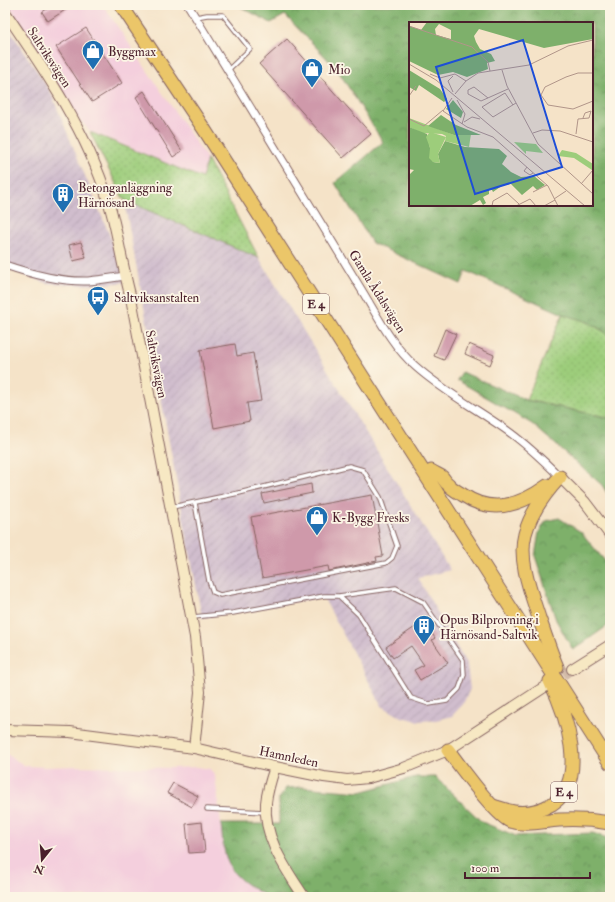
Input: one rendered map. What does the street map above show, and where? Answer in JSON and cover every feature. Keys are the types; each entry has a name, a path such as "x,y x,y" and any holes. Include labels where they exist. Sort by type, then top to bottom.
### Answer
{"highway":[{"name":"E 4","path":"121,5 204,129 553,668 610,748"},
{"name":"E 4","path":"132,5 431,471 610,763"},
{"name":"E 4","path":"431,471 441,477 447,484 465,497 481,503 497,506 522,502 560,477"},
{"name":"E 4","path":"493,806 513,812 536,812 556,802 564,793 572,772 568,733 561,707 548,677 553,668 551,655 531,596 523,553 524,535 529,522 548,490 560,477"},
{"name":"E 4","path":"448,750 493,806 503,816 510,820 518,823 586,819 610,823"}],"street":[{"name":"Gamla Ådalsvägen","path":"188,5 369,302 400,350 414,366 536,452 585,502 610,535"},
{"name":"Saltviksvägen","path":"5,12 54,86 81,132 100,176 119,243 131,298 192,618 199,668 200,692 194,748"},
{"path":"5,265 54,279 86,281 125,276"},
{"path":"572,669 610,644"},
{"name":"Hamnleden","path":"5,730 70,732 194,748 275,767 336,779 358,780 404,768 448,750 546,686"},
{"path":"275,767 266,803 266,819 269,833 276,851 304,897"}],"lane":[{"path":"196,17 207,14 223,15 250,49 228,70"},
{"path":"171,508 349,466 364,470 380,496 397,546 392,558 386,563 220,595 213,592 209,581 195,503"},
{"path":"192,618 233,613 324,596 339,596 396,588 423,602 463,660 464,675 459,689 447,702 429,704 411,698 359,615 339,596"},
{"path":"207,809 266,812"}],"shaded area":[{"path":"9,5 103,5 207,159 202,178 90,131 77,117"},
{"path":"5,23 50,91 129,282 72,285 46,283 5,268"},
{"path":"124,200 259,258 450,570 418,578 467,665 470,689 463,704 452,716 436,720 419,721 401,717 382,706 323,597 202,618"},
{"path":"5,753 25,766 198,767 210,769 215,776 224,848 229,865 236,875 267,897 5,897"}],"green space":[{"path":"237,5 610,5 610,335 588,322 563,314 466,271 461,284 372,243 335,183 383,142 337,69 285,15 271,23"},
{"path":"90,132 202,178 207,159 259,258 124,200"},
{"path":"563,314 588,322 610,335 610,418 526,400"},
{"path":"462,372 526,400 610,418 610,498 602,485 532,424 457,380"},
{"path":"559,518 581,532 610,567 610,624 573,650 556,620 535,556 539,532 546,521"},
{"path":"416,777 435,777 482,822 516,836 593,833 610,839 610,897 267,897 239,878 228,864 224,851 221,824 279,824 279,799 286,788 302,787 360,792"}],"building":[{"path":"54,5 73,5 48,21 42,12"},
{"path":"86,28 122,83 92,102 56,47"},
{"path":"287,39 371,134 343,158 259,64"},
{"path":"144,91 182,151 173,157 136,97"},
{"path":"81,242 86,258 73,261 69,245"},
{"path":"445,329 456,334 444,360 434,356"},
{"path":"235,344 237,356 253,353 261,401 247,403 250,421 214,428 200,350"},
{"path":"469,344 494,355 490,365 465,354"},
{"path":"311,484 312,493 264,503 262,494"},
{"name":"K-Bygg Fresks","path":"372,495 383,556 376,557 377,561 329,571 328,566 262,578 251,517"},
{"name":"Opus Bilprovning i Härnösand-Saltvik","path":"421,623 427,631 429,629 435,638 432,640 448,663 420,680 414,670 424,665 411,646 393,658 386,647"},
{"path":"173,783 198,796 192,807 167,793"},
{"path":"202,822 205,852 189,853 186,824"}],"tunnel":[{"path":"551,683 572,669"}],"place":[{"name":"Byggmax","path":"93,70"},
{"name":"Mio","path":"312,88"},
{"name":"Betonganläggning Härnösand","path":"63,214"},
{"name":"Saltviksanstalten","path":"98,316"},
{"name":"K-Bygg Fresks","path":"317,536"},
{"name":"Opus Bilprovning i Härnösand-Saltvik","path":"424,646"}]}
